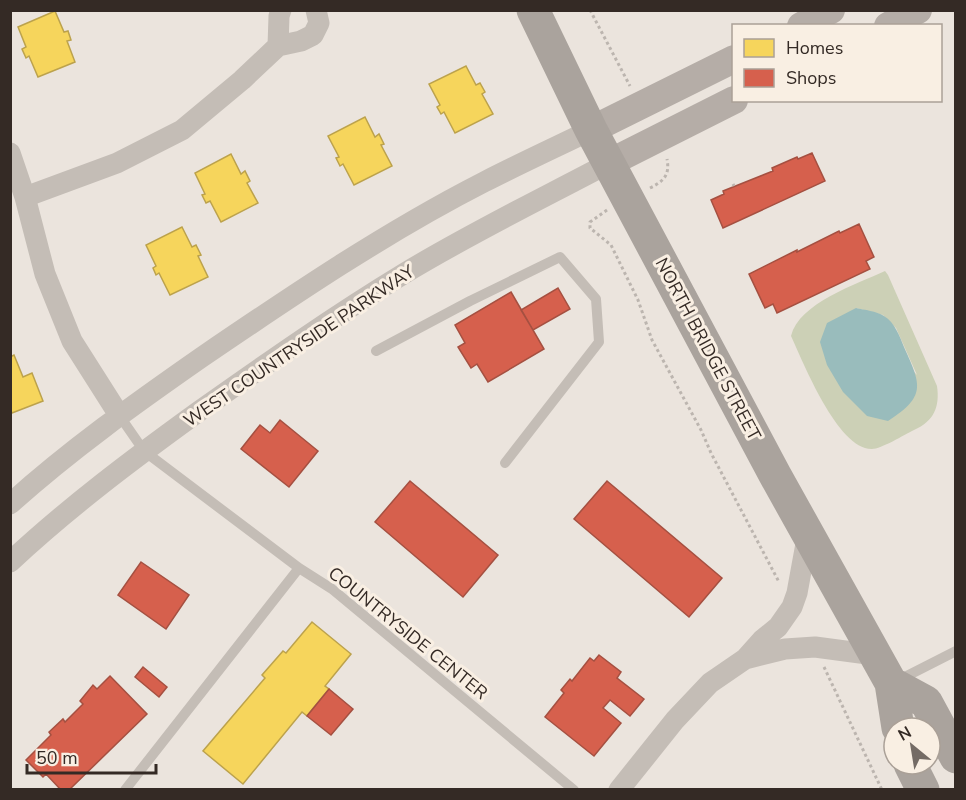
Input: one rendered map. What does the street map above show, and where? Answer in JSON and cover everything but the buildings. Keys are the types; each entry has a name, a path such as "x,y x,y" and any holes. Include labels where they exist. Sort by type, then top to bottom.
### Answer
{"highway":[{"name":"NORTH BRIDGE STREET","path":"533,10 591,130 775,475 891,683 896,716"},
{"path":"891,683 926,702 956,757"}],"street":[{"path":"278,46 281,10"},
{"path":"25,197 117,163 182,130 242,80 278,46 301,41 313,35 319,23 316,10"},
{"path":"805,24 831,10"},
{"path":"892,24 918,10"},
{"path":"10,504 42,475 119,415 249,325 384,238 484,182 732,60"},
{"path":"609,163 732,101"},
{"path":"10,153 25,197 45,274 72,340 119,415"},
{"name":"WEST COUNTRYSIDE PARKWAY","path":"10,562 42,533 144,451 296,344 405,273 505,217 609,163"},
{"path":"619,789 675,720 710,683 745,658 778,627 792,606 797,593 808,533"},
{"path":"745,658 785,649 815,647 875,655"}],"lane":[{"path":"376,351 470,301 561,257 596,299 599,342 506,463"},
{"name":"COUNTRYSIDE CENTER","path":"119,415 144,451 299,568 332,589 574,789"},
{"path":"125,789 299,568"},
{"path":"891,683 956,651"}],"path":[{"path":"590,10 630,87"},
{"path":"655,186 667,175 668,165 665,153"},
{"path":"596,216 590,222 590,228 611,245 638,300 652,340 779,582"},
{"path":"823,665 882,789"}],"green space":[{"path":"885,271 937,386 938,394 931,418 893,441 872,449 859,445 835,421 823,403 791,336 796,324 817,304","holes":["856,308 883,315 896,328 917,375"]}],"water":[{"path":"856,308 878,313 891,322 917,381 915,397 901,412 888,421 867,416 843,392 827,365 820,342 827,323"}]}
